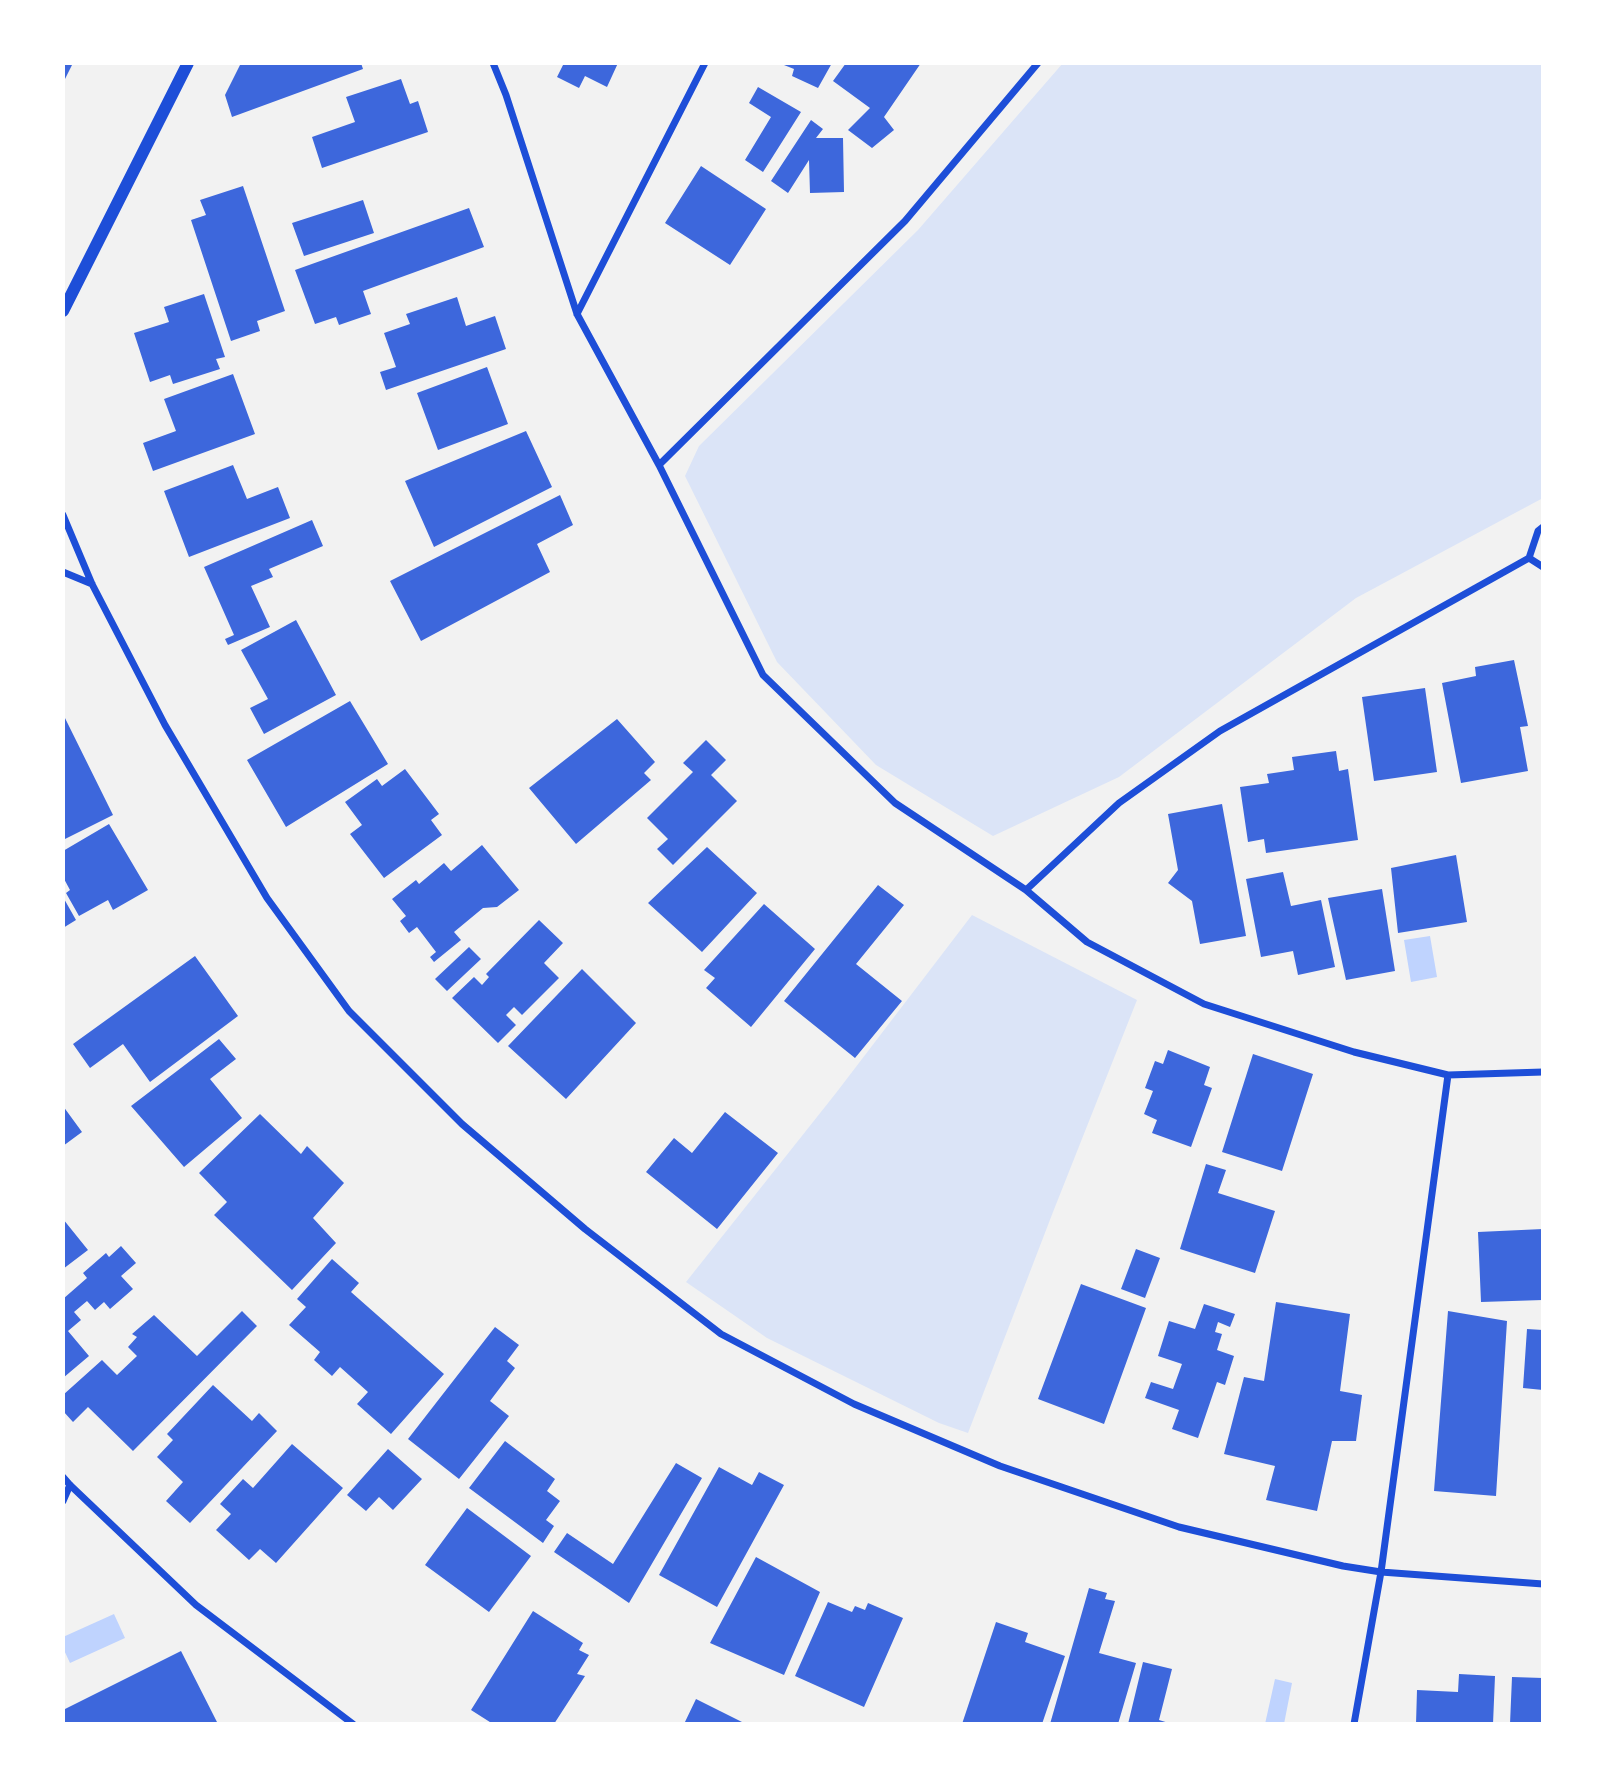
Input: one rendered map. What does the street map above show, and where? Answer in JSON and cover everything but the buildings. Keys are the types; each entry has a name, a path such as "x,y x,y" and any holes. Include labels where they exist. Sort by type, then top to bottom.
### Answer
{"street":[{"path":"63,311 188,63"},
{"path":"493,63 506,95 577,314 659,466 763,675 895,803 1026,890 1087,942 1204,1004 1354,1052 1448,1076 1543,1072"},
{"path":"577,314 705,63"},
{"path":"659,466 905,221 1038,63"},
{"path":"63,515 92,584 164,725 267,898 349,1011 462,1124 584,1229 721,1334 854,1404 1000,1466 1179,1527 1343,1566 1381,1572 1543,1584"},
{"path":"1026,890 1119,803 1220,731 1529,558 1538,531 1543,527"},
{"path":"1529,558 1543,567"},
{"path":"63,572 92,584"},
{"path":"1353,1724 1381,1572 1448,1076"},
{"path":"63,1477 196,1605 353,1724"},
{"path":"63,1501 70,1485"}],"shaded area":[{"path":"1063,63 1543,63 1543,498 1356,598 1119,777 993,836 876,765 777,662 685,476 699,446 918,230"},
{"path":"972,915 1137,1000 968,1433 939,1423 767,1338 686,1282 836,1093"}],"water":[{"path":"1430,936 1437,977 1411,982 1404,940"},
{"path":"114,1614 125,1638 70,1663 63,1648 63,1637"},
{"path":"1275,1679 1292,1683 1284,1724 1265,1724"}]}
